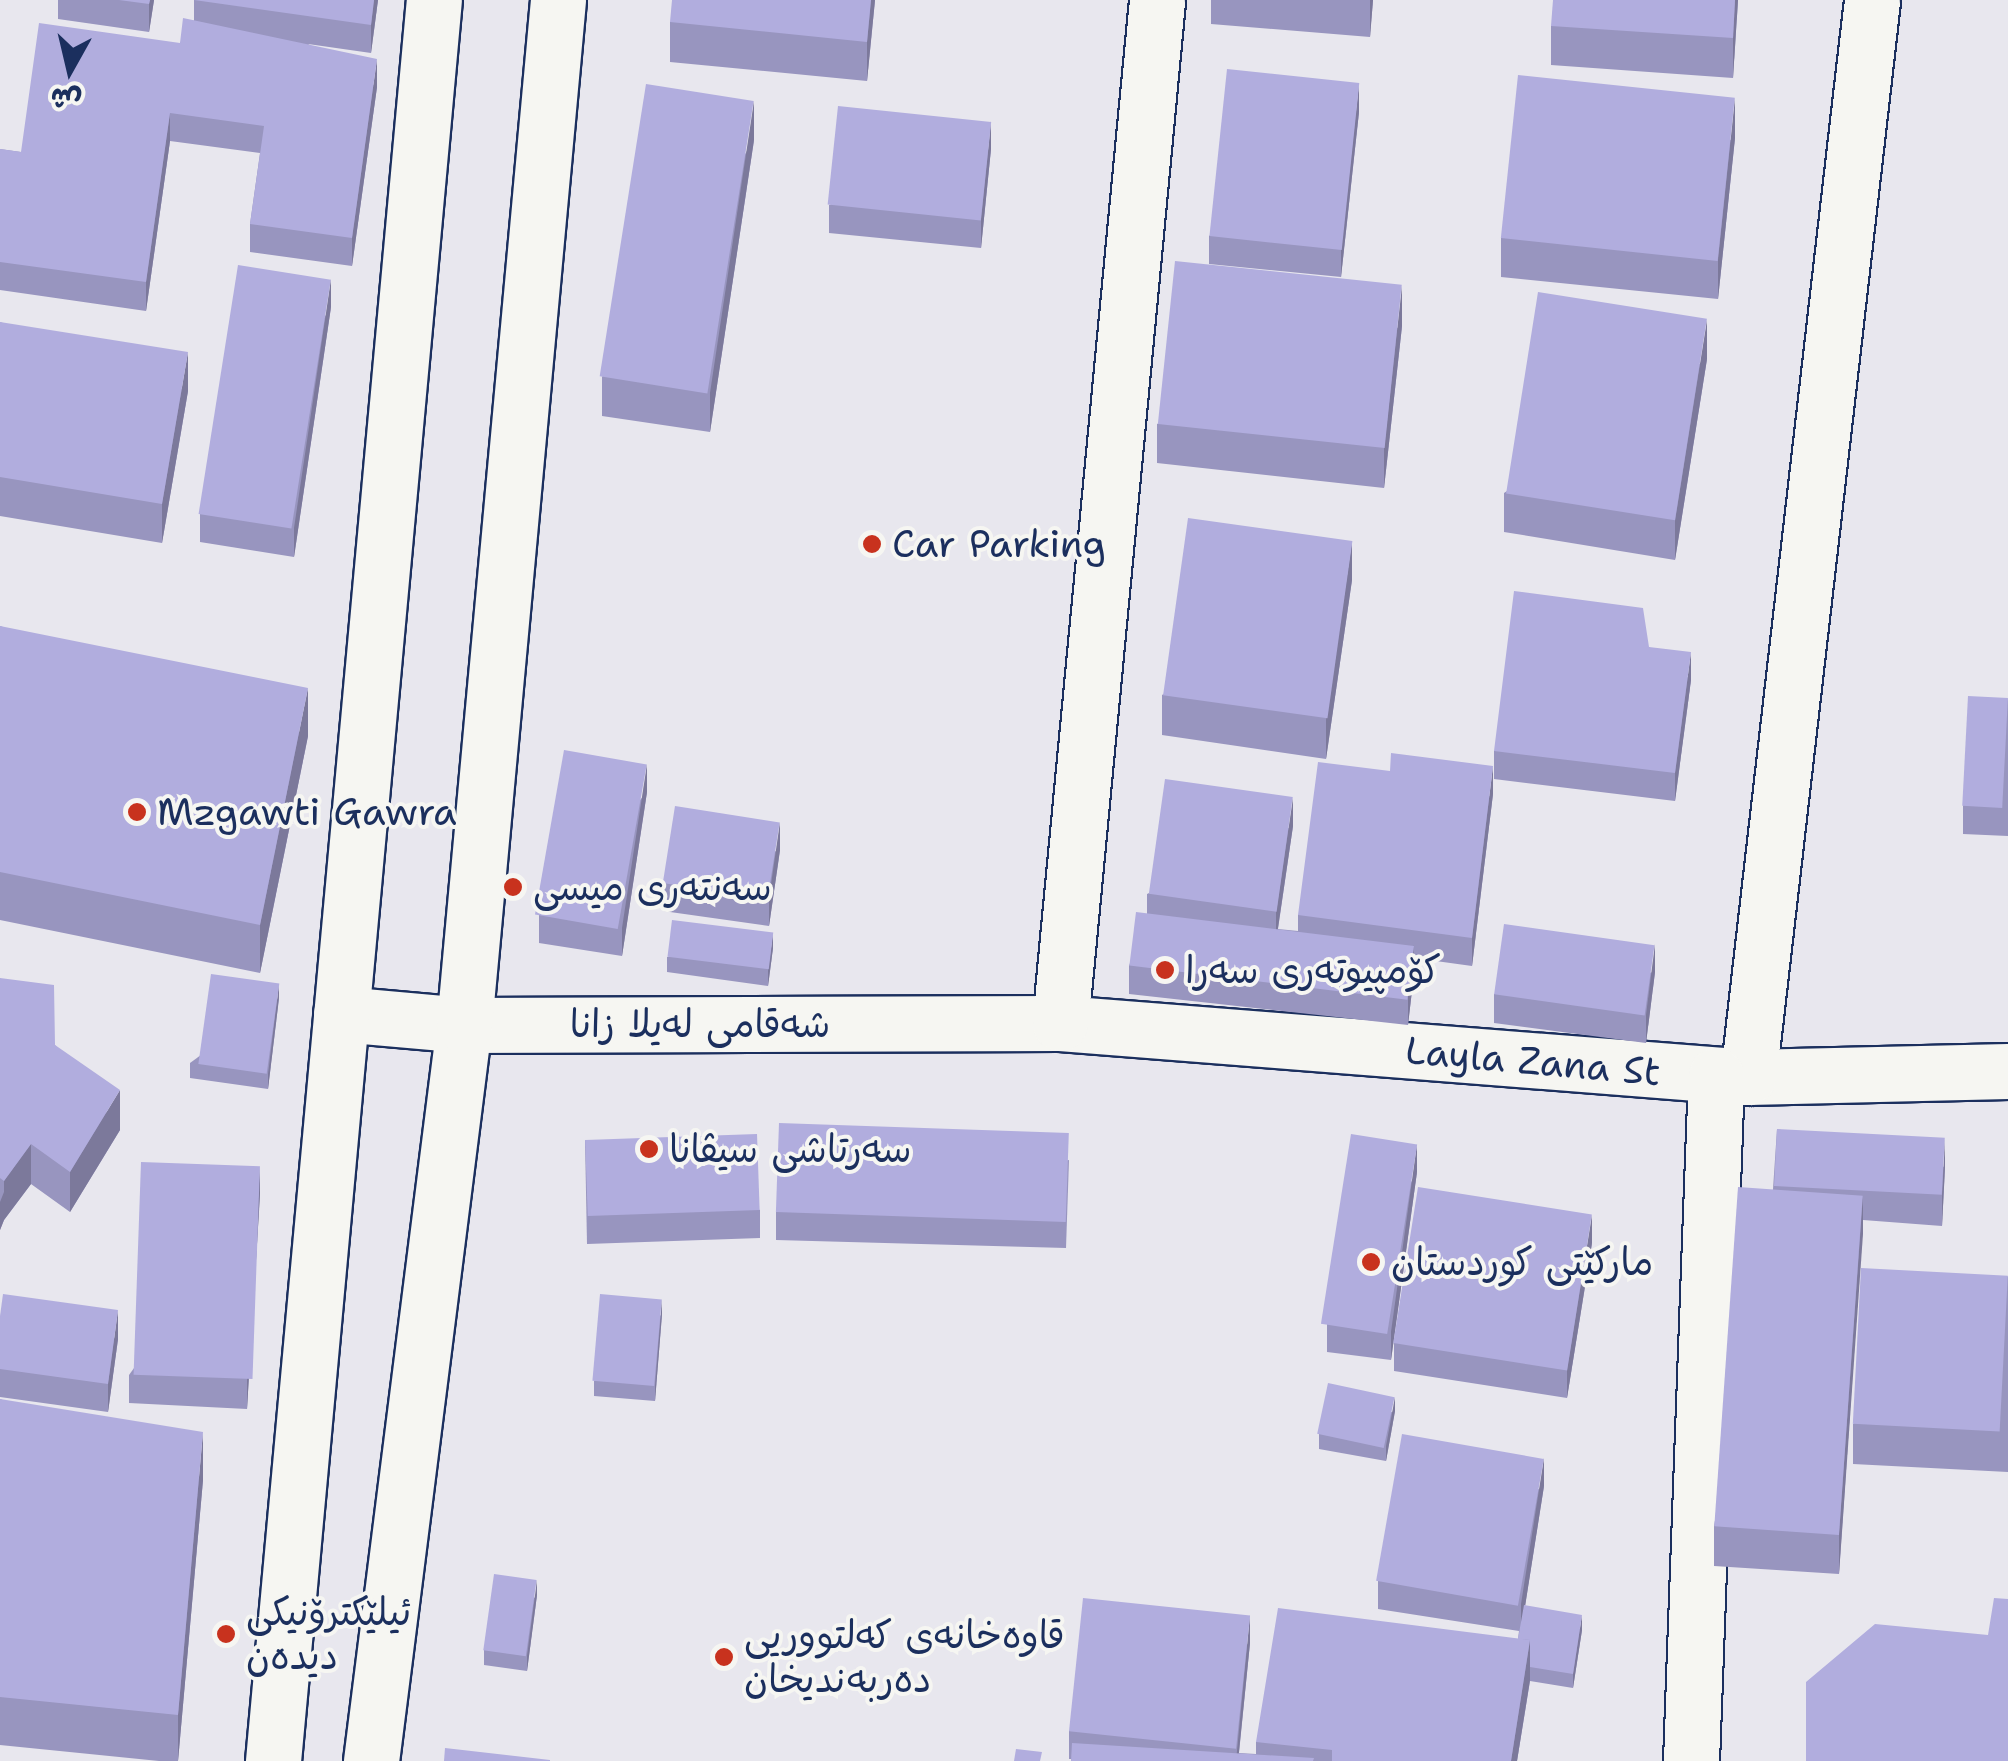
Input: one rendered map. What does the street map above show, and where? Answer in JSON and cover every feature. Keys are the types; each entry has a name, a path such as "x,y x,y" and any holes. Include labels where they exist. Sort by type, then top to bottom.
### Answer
{"main road":[{"path":"273,1761 434,0"},
{"path":"371,1761 464,1024 558,0"},
{"path":"1060,1023 1157,0"},
{"path":"1691,1761 1732,1076 1872,0"},
{"name":"شەقامی لەیلا زانا","path":"341,1014 464,1024 1060,1023"},
{"name":"Layla Zana St","path":"1060,1023 1732,1076 2008,1071"}],"building":[{"path":"194,0 374,0 371,25"},
{"path":"672,0 871,0 867,42 670,22"},
{"path":"1553,0 1735,0 1733,38 1551,26"},
{"path":"183,18 377,59 352,238 250,224 264,126 170,113 146,282 0,262 0,149 21,152 39,23 180,43"},
{"path":"1227,69 1359,83 1342,250 1209,236"},
{"path":"1518,75 1735,98 1718,261 1501,238"},
{"path":"646,84 754,101 707,393 600,376"},
{"path":"838,106 991,122 981,221 828,204"},
{"path":"1175,261 1402,285 1385,448 1158,424"},
{"path":"238,265 331,280 291,529 199,514"},
{"path":"1538,292 1707,319 1675,520 1506,493"},
{"path":"0,322 188,352 162,504 0,477"},
{"path":"1188,518 1352,541 1327,718 1163,695"},
{"path":"1514,591 1643,608 1649,647 1691,652 1675,773 1494,751"},
{"path":"0,626 308,688 260,925 0,872"},
{"path":"1968,696 2008,698 2002,808 1962,806"},
{"path":"564,750 647,765 618,929 535,914"},
{"path":"1391,753 1493,766 1472,938 1298,915 1318,762 1390,771"},
{"path":"1165,779 1293,797 1277,912 1149,894"},
{"path":"675,806 780,823 767,900 663,883"},
{"path":"1136,912 1414,946 1407,1000 1129,966"},
{"path":"672,920 773,932 769,969 667,957"},
{"path":"1504,924 1655,945 1645,1015 1494,994"},
{"path":"211,974 279,984 267,1074 198,1064"},
{"path":"0,978 54,985 55,1045 120,1090 70,1172 31,1144 4,1181 0,1178"},
{"path":"779,1123 1069,1133 1066,1222 776,1212"},
{"path":"1777,1129 1945,1138 1942,1195 1774,1186"},
{"path":"757,1134 760,1210 588,1216 585,1140"},
{"name":"مارکێتی کوردستان","path":"1351,1134 1417,1144 1387,1334 1321,1324"},
{"path":"141,1162 260,1166 252,1379 134,1375"},
{"path":"1418,1187 1592,1215 1567,1371 1393,1343"},
{"path":"1738,1187 1863,1196 1839,1535 1714,1526"},
{"path":"1861,1268 2008,1276 2000,1431 1853,1424"},
{"path":"3,1294 118,1310 108,1384 0,1369"},
{"path":"600,1294 662,1299 654,1386 592,1381"},
{"path":"1328,1383 1395,1397 1384,1448 1317,1434"},
{"path":"0,1399 203,1432 178,1715 0,1697"},
{"path":"1402,1434 1544,1459 1518,1606 1376,1581"},
{"path":"494,1574 537,1580 526,1656 483,1650"},
{"path":"1083,1598 1250,1616 1236,1749 1069,1731"},
{"path":"1994,1598 2008,1599 2008,1761 1806,1761 1806,1682 1875,1624 1988,1635"},
{"path":"1524,1605 1582,1615 1573,1674 1530,1667 1530,1640 1518,1639"},
{"path":"1278,1608 1530,1640 1511,1761 1332,1761 1332,1750 1256,1742"},
{"path":"1072,1743 1314,1758 1071,1761"},
{"path":"445,1748 550,1760 550,1761 444,1761"},
{"path":"1016,1749 1042,1752 1040,1761 1014,1761"}],"place":[{"name":"Car Parking","path":"872,544"},
{"name":"Mzgawti Gawra","path":"137,812"},
{"name":"سەنتەری میسی","path":"513,887"},
{"name":"کۆمپیوتەری سەرا","path":"1165,970"},
{"name":"سەرتاشی سیڤانا","path":"649,1149"},
{"name":"مارکێتی کوردستان","path":"1371,1262"},
{"name":"ئیلێکترۆنیکی دیدەن","path":"226,1634"},
{"name":"قاوەخانەی کەلتووریی دەربەندیخان","path":"724,1657"}]}
